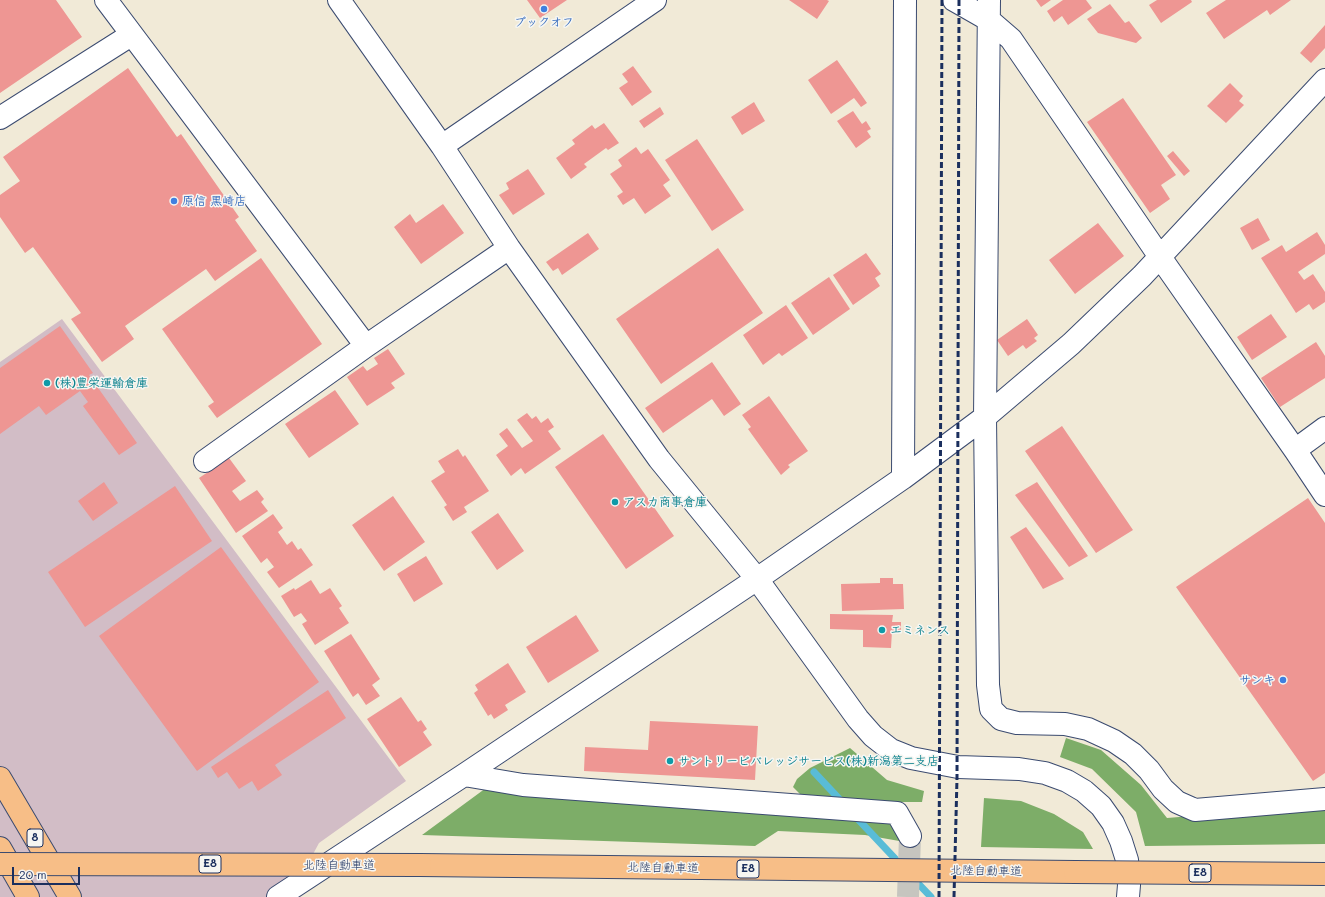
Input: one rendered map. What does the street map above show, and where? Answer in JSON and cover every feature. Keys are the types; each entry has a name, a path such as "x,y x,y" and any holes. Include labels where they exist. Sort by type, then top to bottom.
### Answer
{"highway":[{"name":"8","path":"0,778 70,897"},
{"path":"0,848 28,897"},
{"name":"北陸自動車道","path":"0,864 420,865 1320,874"}],"street":[{"path":"106,0 366,346"},
{"path":"339,0 442,146 509,248 659,459 757,579 858,719 873,736 891,750 912,758 939,764 958,766 1019,769 1045,774 1067,781 1084,791 1101,806 1113,823 1121,841 1127,860 1129,885 1128,897"},
{"path":"442,146 655,0"},
{"path":"903,478 905,0"},
{"path":"954,0 989,10 1011,39 1325,495"},
{"path":"989,10 985,417 988,685 991,709 1001,719 1017,722 1065,724 1088,729 1114,741 1133,754 1149,770 1163,789 1177,802 1195,810 1325,799"},
{"path":"0,118 131,35"},
{"path":"278,897 464,775 757,579 903,478 985,417 1071,344 1142,276 1325,80"},
{"path":"205,461 366,346 509,248"},
{"path":"1295,450 1325,428"},
{"path":"464,775 523,785 897,813 910,836"}],"shaded area":[{"path":"62,319 406,781 319,843 290,897 0,897 0,362"}],"green space":[{"path":"1066,738 1101,750 1141,785 1167,818 1325,805 1325,844 1145,846 1136,812 1092,769 1060,757"},
{"path":"850,748 887,780 924,791 922,802 865,802 805,799 793,787 797,779 810,768"},
{"path":"486,788 890,818 905,842 865,835 778,831 755,846 422,835"},
{"path":"984,798 1021,801 1054,814 1083,832 1093,849 981,847"}],"building":[{"path":"0,0 56,0 82,37 0,93"},
{"name":"ブックオフ","path":"527,0 567,0 540,18"},
{"path":"789,0 827,0 829,1 817,19"},
{"path":"1036,0 1051,0 1041,7"},
{"path":"1063,0 1086,0 1092,8 1068,25 1062,16 1054,22 1047,11"},
{"path":"1157,0 1191,0 1192,2 1161,23 1149,5"},
{"path":"1226,0 1291,0 1270,15 1267,10 1224,39 1206,13"},
{"path":"1110,4 1125,23 1129,21 1142,38 1136,43 1098,33 1087,19"},
{"path":"1325,25 1325,48 1311,63 1300,53"},
{"path":"837,60 867,103 861,107 854,98 831,114 808,80"},
{"path":"633,66 652,92 632,106 619,88 628,82 622,74"},
{"path":"128,68 177,137 181,134 239,217 235,220 257,251 215,281 206,269 125,326 134,339 102,362 71,319 81,313 33,247 25,253 0,217 0,195 20,181 3,157"},
{"path":"1230,83 1243,96 1239,101 1244,105 1226,123 1207,106"},
{"path":"1123,98 1176,175 1161,185 1170,199 1150,213 1087,122"},
{"path":"754,102 765,121 742,135 731,117"},
{"path":"660,107 664,114 644,128 639,121"},
{"path":"853,111 862,124 866,121 871,129 867,131 871,137 856,148 837,121"},
{"path":"604,123 619,143 608,150 606,148 584,164 587,167 571,179 556,158 575,144 572,140 592,125 595,129"},
{"path":"697,139 744,210 712,231 665,160"},
{"path":"636,147 641,154 648,149 670,180 663,185 671,196 645,214 634,198 623,205 617,196 623,192 610,174 622,166 618,160"},
{"path":"1173,151 1190,171 1184,176 1167,156"},
{"path":"528,169 545,194 513,215 499,195 509,189 506,183"},
{"path":"443,204 464,233 421,264 394,227 410,214 416,223"},
{"path":"1258,218 1270,240 1252,250 1240,228"},
{"path":"1098,223 1124,256 1075,294 1049,260"},
{"path":"1317,232 1325,245 1325,254 1298,272 1304,280 1313,274 1325,292 1325,302 1313,310 1309,304 1296,313 1261,258 1282,245 1286,252"},
{"path":"588,233 599,249 562,275 558,268 553,271 546,262"},
{"path":"718,248 763,313 661,384 616,319"},
{"path":"866,253 881,274 875,278 880,286 853,305 833,275"},
{"path":"261,258 322,344 217,418 208,406 214,402 162,329"},
{"path":"829,277 850,309 813,335 791,303"},
{"path":"786,305 808,338 782,356 779,353 763,365 743,335"},
{"path":"1271,314 1287,337 1252,360 1237,337"},
{"path":"1027,319 1038,335 1034,338 1037,341 1026,349 1023,345 1008,356 997,340"},
{"name":"(株)豊栄運輸倉庫","path":"60,326 93,373 89,375 137,443 119,455 83,406 88,402 80,391 46,415 39,406 0,434 0,368"},
{"path":"1316,342 1325,356 1325,378 1280,407 1261,378"},
{"path":"388,349 405,374 391,383 395,388 367,406 347,377 363,366 367,371 378,364 374,358"},
{"path":"712,362 741,404 724,416 712,399 663,433 645,408"},
{"path":"335,390 359,424 309,458 285,424"},
{"path":"769,396 808,451 788,465 790,467 781,475 748,429 751,427 742,415"},
{"path":"527,413 532,419 536,416 541,423 548,418 554,427 548,431 561,449 525,474 521,468 511,476 496,455 508,446 499,434 507,428 522,448 533,441 517,420"},
{"path":"1062,426 1133,530 1096,553 1025,451"},
{"name":"アスカ商事倉庫","path":"603,434 674,536 626,569 555,467"},
{"path":"458,449 463,457 465,455 489,491 464,507 467,512 453,521 444,507 447,505 431,481 445,472 438,461"},
{"path":"229,458 246,481 232,491 240,501 257,490 264,499 261,502 268,511 236,533 199,478"},
{"path":"104,482 118,503 93,521 78,501"},
{"path":"1037,482 1088,556 1069,567 1015,495"},
{"path":"175,486 212,541 85,627 48,572"},
{"path":"393,496 425,542 384,571 352,525"},
{"name":"サンキ","path":"1308,498 1325,523 1325,773 1313,781 1176,587"},
{"path":"498,513 524,551 497,570 471,532"},
{"path":"273,514 283,528 278,532 287,545 292,541 298,550 301,548 313,565 279,588 267,572 274,567 267,558 261,563 242,536"},
{"path":"1026,527 1064,579 1043,589 1010,537"},
{"path":"221,547 319,682 197,771 99,636"},
{"path":"426,556 443,584 414,602 397,574"},
{"path":"880,578 893,578 893,584 903,584 904,609 842,611 841,584 880,583"},
{"path":"311,580 320,594 330,588 342,606 339,608 349,623 315,645 302,624 307,621 301,613 294,617 281,596 294,588 295,590"},
{"name":"エミネンス","path":"830,614 893,615 892,622 901,622 901,631 892,631 891,648 863,647 863,630 830,629"},
{"path":"576,615 599,651 548,683 526,647"},
{"path":"351,634 380,679 372,685 380,696 366,705 358,693 353,697 324,651"},
{"path":"508,663 526,692 505,705 508,710 494,719 491,714 488,716 474,693 478,690 475,685"},
{"path":"328,690 346,718 275,765 282,775 258,791 252,781 239,789 227,772 218,778 211,767"},
{"path":"401,697 418,722 421,720 427,729 423,732 432,745 399,767 367,719"},
{"name":"サントリービバレッジサービス(株)新潟第二支店","path":"650,721 758,726 755,780 584,771 585,747 648,750"}],"waterway":[{"path":"814,772 844,804"},
{"path":"854,815 902,866"},
{"path":"910,875 931,897"}],"tunnel":[{"path":"908,897 910,836"}],"railway":[{"path":"939,897 942,0"},
{"path":"954,897 957,778 959,0"}],"place":[{"name":"ブックオフ","path":"544,9"},
{"name":"原信 黒崎店","path":"174,201"},
{"name":"(株)豊栄運輸倉庫","path":"47,383"},
{"name":"アスカ商事倉庫","path":"615,502"},
{"name":"エミネンス","path":"882,630"},
{"name":"サンキ","path":"1283,680"},
{"name":"サントリービバレッジサービス(株)新潟第二支店","path":"670,761"}]}
